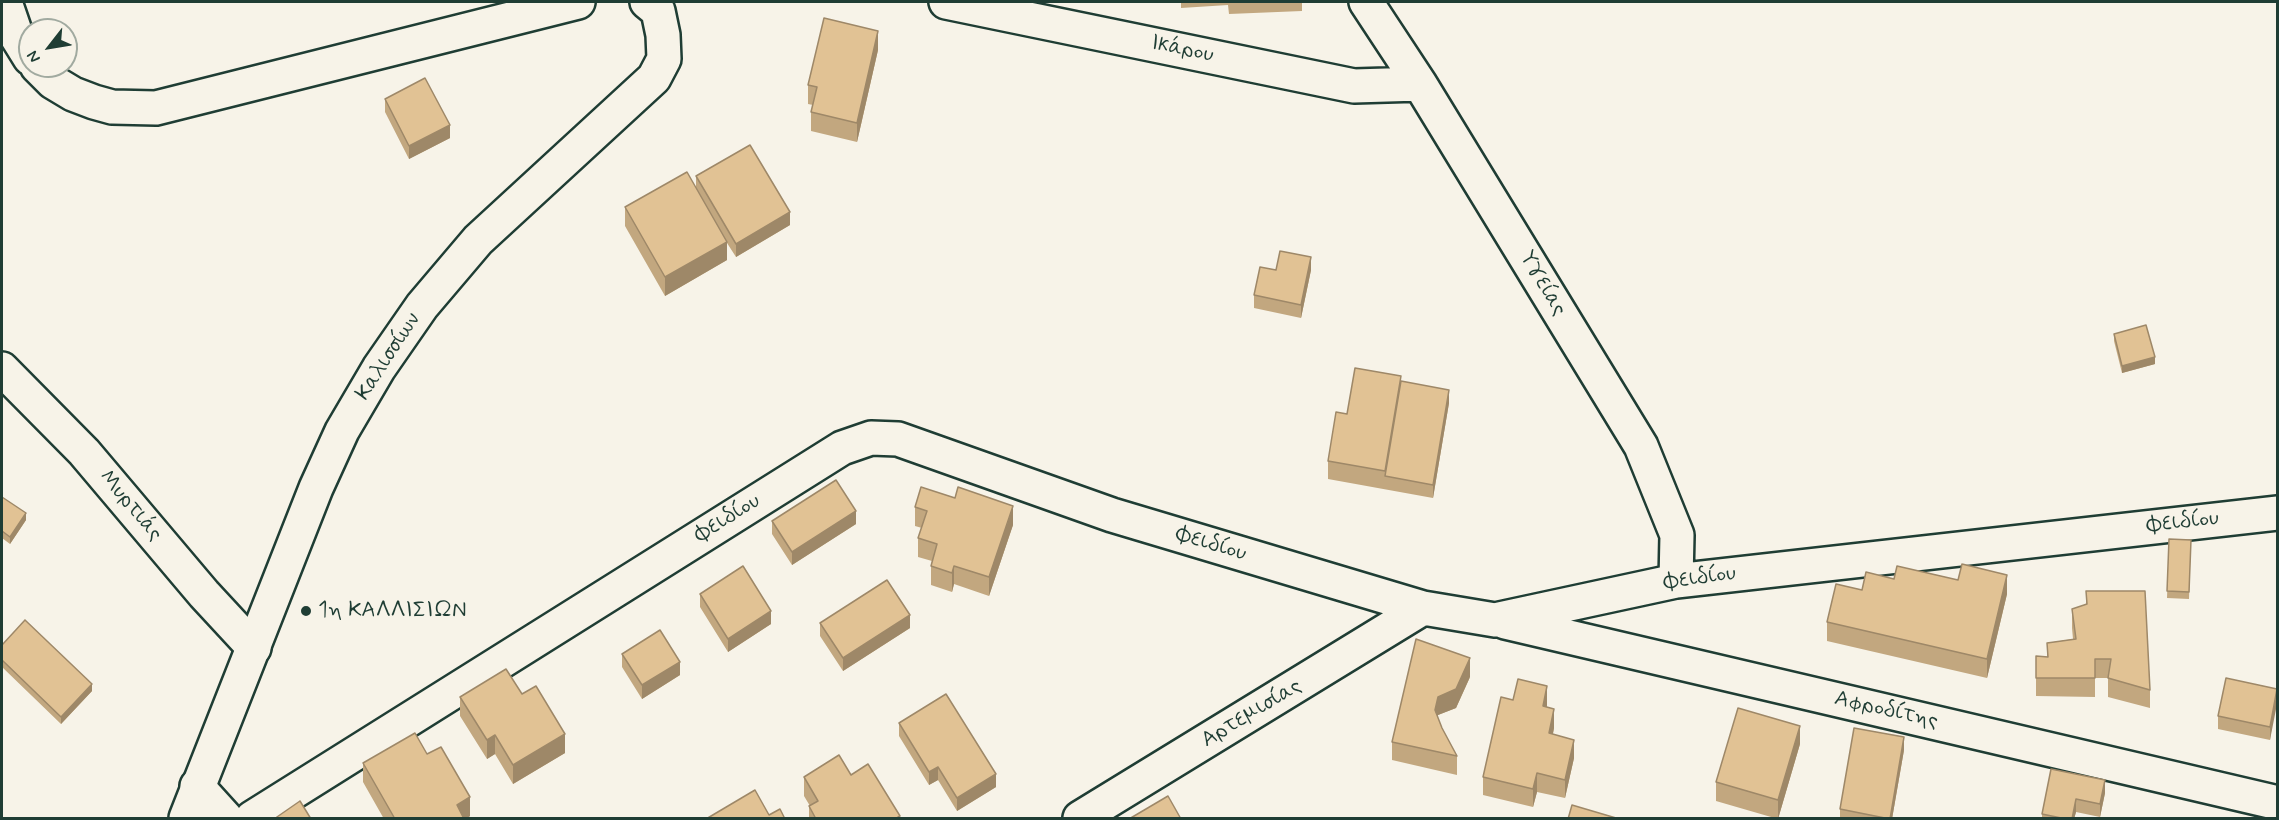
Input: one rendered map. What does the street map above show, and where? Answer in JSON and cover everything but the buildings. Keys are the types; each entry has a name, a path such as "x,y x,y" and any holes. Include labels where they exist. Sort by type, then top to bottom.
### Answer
{"street":[{"path":"5,2 18,39"},
{"path":"49,78 73,94 94,102 112,107 156,108 578,2"},
{"name":"Ικάρου","path":"946,2 1354,86 1419,84"},
{"name":"Υγείας","path":"1366,2 1419,84 1641,446 1677,535 1676,581"},
{"name":"Καλισσίων","path":"186,819 197,786 316,488 342,431 379,368 422,306 478,240 654,78 664,59 660,5"},
{"name":"Μυρτιάς","path":"2,369 98,467 204,594 254,648"},
{"name":"Φειδίου","path":"252,819 842,447 870,438 898,439 1112,515 1423,608 1495,620 1676,581 2277,513"},
{"name":"Αρτεμισίας","path":"1080,819 1423,608"},
{"name":"Αφροδίτης","path":"1495,620 2259,807"},
{"path":"197,786 226,819"}],"place":[{"name":"1η ΚΑΛΛΙΣΙΩΝ","path":"306,611"}]}
